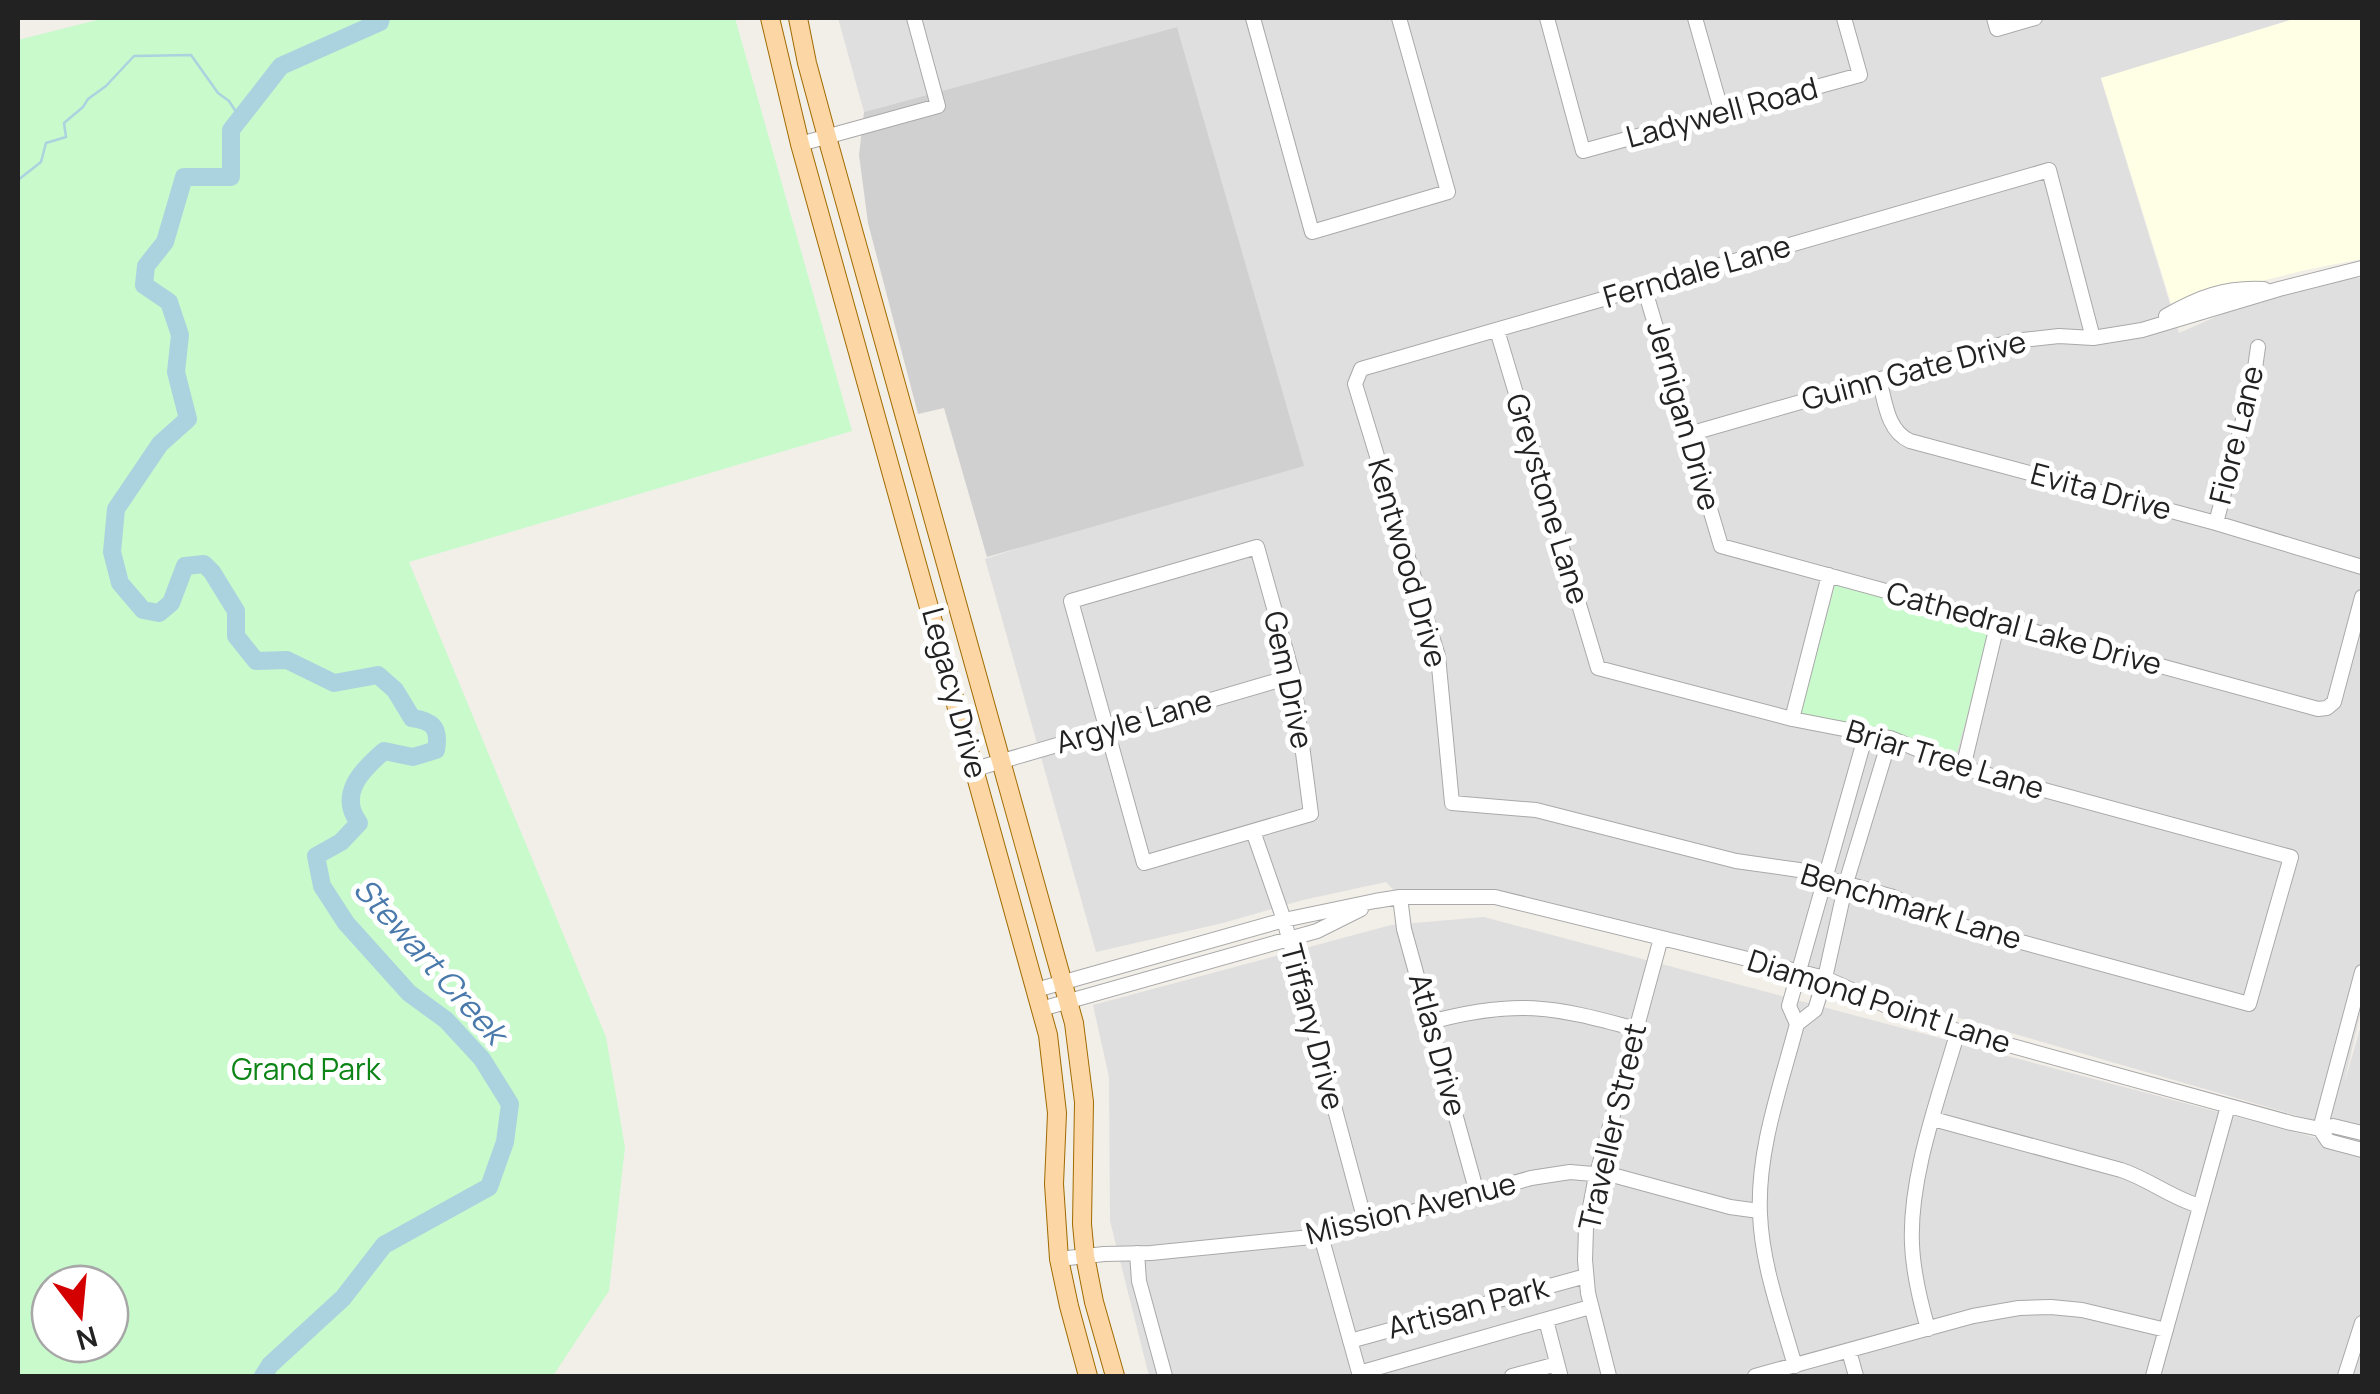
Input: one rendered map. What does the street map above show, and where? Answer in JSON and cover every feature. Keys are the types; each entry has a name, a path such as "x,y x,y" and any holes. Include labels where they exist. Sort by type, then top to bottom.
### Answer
{"main road":[{"name":"Legacy Drive","path":"770,18 800,144 1048,1035 1056,1088 1054,1184 1058,1259 1088,1376"},
{"name":"Legacy Drive","path":"798,18 827,136 1068,1002 1084,1102 1085,1256 1115,1376"},
{"path":"882,432 908,424"}],"street":[{"path":"800,144 938,106 915,18"},
{"path":"1252,18 1312,232 1448,192 1400,18"},
{"name":"Ladywell Road","path":"1546,18 1583,151 1860,76 1844,18"},
{"path":"1695,18 1722,113"},
{"path":"1995,23 2034,18"},
{"name":"Ferndale Lane","path":"1355,384 1361,369 2049,170 2093,338"},
{"name":"Guinn Gate Drive","path":"1689,434 2014,341 2059,336 2093,338 2142,330 2362,268"},
{"name":"Jernigan Drive","path":"1644,287 1721,546"},
{"name":"Greystone Lane","path":"1497,330 1598,668"},
{"name":"Fiore Lane","path":"2216,522 2254,382 2258,347"},
{"name":"Evita Drive","path":"1878,378 1894,430 1910,441 2216,522 2362,567"},
{"name":"Kentwood Drive","path":"1355,384 1438,656 1452,803"},
{"name":"Cathedral Lake Drive","path":"1721,546 2318,709 2328,708 2334,702 2362,598"},
{"name":"Gem Drive","path":"1107,730 1071,601 1256,547 1293,676 1312,814 1253,831"},
{"path":"1792,719 1829,576"},
{"path":"1963,768 1998,622"},
{"name":"Briar Tree Lane","path":"1598,668 1792,719 1890,738 1963,768 2291,857 2250,1004"},
{"name":"Argyle Lane","path":"975,769 1293,676"},
{"path":"1107,730 1144,863 1253,831"},
{"path":"1794,1366 1765,1258 1760,1176 1796,1024 1789,1006 1866,734"},
{"path":"1796,1024 1815,1010 1846,883 1890,738"},
{"name":"Benchmark Lane","path":"1452,803 1536,810 1736,861 1799,870 1892,897 1944,921 2250,1004"},
{"name":"Tiffany Drive","path":"1253,831 1284,920 1366,1225"},
{"name":"Diamond Point Lane","path":"1036,990 1284,920 1374,901 1400,897 1495,897 1824,978 1898,1011 1958,1031 2228,1106 2320,1129 2334,1126 2362,1133"},
{"name":"Atlas Drive","path":"1400,897 1404,928 1477,1193"},
{"name":"Diamond Point Lane","path":"1041,1009 1317,931 1374,901"},
{"name":"Traveller Street","path":"1608,1376 1590,1307 1586,1228 1597,1173 1661,938"},
{"path":"2320,1129 2362,972"},
{"path":"1430,1022 1474,1011 1523,1006 1569,1011 1636,1029"},
{"path":"1928,1329 1915,1274 1912,1226 1918,1179 1958,1031"},
{"path":"2153,1376 2228,1106"},
{"path":"1934,1118 2121,1170 2143,1178 2175,1198 2200,1206"},
{"name":"Diamond Point Lane","path":"2320,1129 2328,1141 2362,1150"},
{"name":"Mission Avenue","path":"1058,1259 1322,1236 1557,1173 1626,1178 1730,1207 1760,1211"},
{"path":"1322,1236 1360,1375"},
{"path":"1138,1253 1139,1281 1165,1376"},
{"name":"Artisan Park","path":"1350,1341 1586,1276"},
{"name":"Artisan Park","path":"1360,1375 1590,1307"},
{"path":"1755,1376 2004,1310 2051,1307 2098,1312 2166,1330"},
{"path":"1512,1376 1558,1370 1546,1320"},
{"path":"2346,1376 2362,1322"},
{"path":"1849,1351 1856,1376"}],"shaded area":[{"path":"838,18 2297,18 2101,79 2179,333 2279,289 2329,276 2362,278 2362,1006 2344,1084 2362,1022 2362,1376 1149,1376 1110,1221 1109,1077 1093,1005 1391,925 1484,917 2328,1141 2333,1126 1800,972 1495,897 1400,897 1386,882 1096,952 985,559 1301,457 1177,27 864,112"},
{"path":"2297,18 2362,18 2362,259 2171,303 2101,78"},
{"path":"1177,27 1304,466 987,557 944,408 918,414 868,223 859,155 864,112"}],"green space":[{"name":"Grand Park","path":"105,18 735,18 852,431 409,562 606,1037 625,1147 609,1291 553,1376 18,1376 18,40"},
{"path":"1835,585 1992,628 1955,759 1799,716"}],"waterway":[{"name":"Stewart Creek","path":"263,1376 343,1298 384,1245 489,1187 505,1142 510,1104 482,1059 446,1020 409,993 346,923 322,886 316,856 341,842 359,823 351,802 361,774 384,751 413,757 436,750 433,727 412,718 395,690 378,675 334,683 287,660 256,661 236,636 236,611 204,564 185,566 171,603 159,613 143,610 120,583 112,552 116,509 160,444 188,419 176,372 180,335 169,302 144,285 146,266 165,242 184,177 231,177 231,130 281,66 380,22 381,18"},
{"path":"18,180 41,162 46,143 66,137 64,123 134,56 191,55 240,118"}]}
